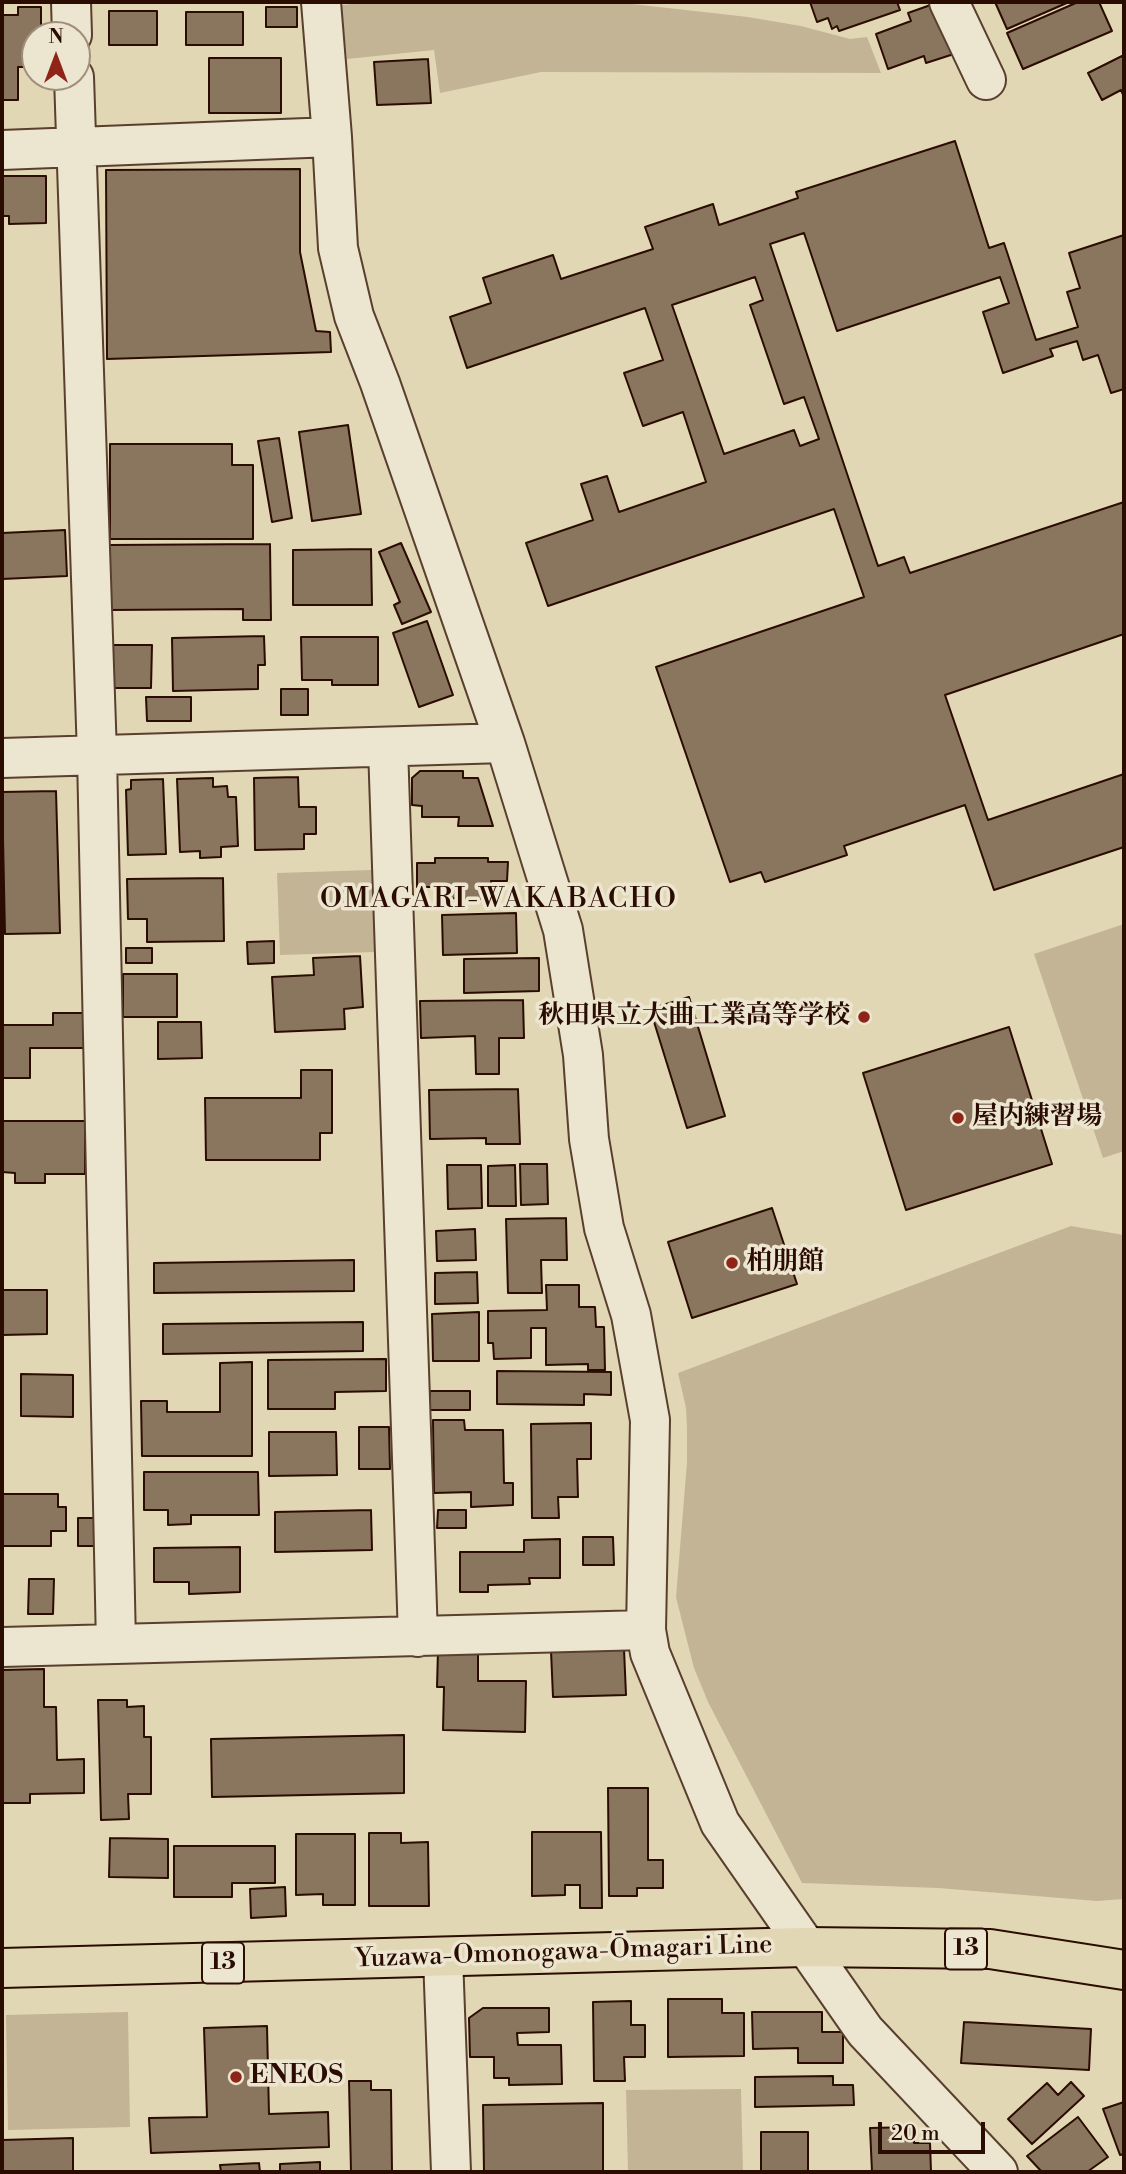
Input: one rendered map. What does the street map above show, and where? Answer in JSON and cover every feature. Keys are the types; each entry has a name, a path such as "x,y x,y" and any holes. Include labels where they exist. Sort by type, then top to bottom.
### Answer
{"main road":[{"name":"Yuzawa-Omonogawa-Ōmagari Line","path":"2,1969 805,1947 990,1949 1124,1970"}],"street":[{"path":"71,2 72,21"},
{"path":"321,2 338,248 354,316 505,743 563,930 583,1055 589,1139 604,1228 631,1315 650,1420 646,1630 650,1653 720,1823 865,2031 998,2172"},
{"path":"949,2 986,80"},
{"path":"75,91 97,755 116,1644"},
{"path":"2,150 332,137"},
{"path":"2,758 505,743"},
{"path":"388,747 418,1637"},
{"path":"2,1647 646,1630"},
{"path":"443,1957 451,2172"}],"shaded area":[{"path":"373,2 631,2 748,17 801,26 850,39 867,37 881,73 541,72 440,93 434,50 347,59 341,5"},
{"path":"372,870 375,952 280,955 277,873"},
{"path":"1124,924 1124,1151 1103,1158 1034,954"},
{"path":"1071,1226 1124,1235 1124,1899 1097,1901 938,1888 802,1883 708,1702 694,1668 676,1597 687,1462 686,1408 678,1373"},
{"path":"128,2012 130,2127 8,2130 6,2015"},
{"path":"741,2089 743,2172 628,2172 626,2090"}],"building":[{"path":"810,2 897,2 900,10 839,31 837,26 832,29 828,18 817,22"},
{"path":"939,2 957,53 926,63 924,56 888,69 876,34 911,21 908,13"},
{"path":"995,2 1069,2 1007,29"},
{"path":"1078,2 1099,2 1112,31 1023,69 1007,33"},
{"path":"18,7 41,7 41,21 21,21 18,100 2,100 2,15 18,15"},
{"path":"266,7 297,7 297,27 266,27"},
{"path":"109,11 157,11 157,45 109,45"},
{"path":"186,12 243,12 243,45 186,45"},
{"path":"1122,56 1124,97 1121,90 1102,100 1088,73"},
{"path":"209,58 281,58 281,113 209,113"},
{"path":"428,59 431,103 377,105 374,62"},
{"path":"955,141 989,248 1004,243 1036,340 1078,327 1067,292 1080,288 1069,253 1124,235 1124,389 1111,393 1098,355 1083,360 1077,341 1050,349 1053,356 1003,373 983,312 1009,303 1000,277 837,331 804,233 770,244 878,566 904,557 910,573 1124,502 1124,634 945,695 988,820 1124,774 1124,847 994,890 965,805 844,846 847,855 765,882 761,872 730,882 656,667 864,597 834,509 548,606 526,543 593,520 581,484 607,476 619,512 706,482 683,412 643,426 624,373 663,360 645,308 467,368 450,317 491,303 483,278 553,255 561,279 653,249 645,227 713,204 719,225 798,198 796,192","holes":["755,277 763,300 750,305 784,404 804,397 819,439 800,446 794,430 724,454 672,305"]},
{"path":"300,169 300,252 316,331 330,332 331,352 107,359 106,170"},
{"path":"2,176 46,176 46,223 9,224 9,216 2,216"},
{"path":"348,425 361,514 312,521 299,432"},
{"path":"279,438 292,518 272,522 258,441"},
{"path":"110,444 232,444 232,465 253,465 253,539 110,539"},
{"path":"65,530 67,576 2,579 2,533"},
{"path":"401,543 431,612 402,624 394,605 400,602 379,552"},
{"path":"270,544 271,620 243,620 243,609 109,610 108,545"},
{"path":"371,549 372,605 293,605 293,550"},
{"path":"427,621 453,695 419,707 393,633"},
{"path":"264,636 265,665 258,665 258,689 173,691 172,638"},
{"path":"301,637 378,637 378,685 332,685 332,680 302,680"},
{"path":"112,645 152,645 151,688 112,688"},
{"path":"281,689 308,689 308,715 281,715"},
{"path":"146,697 191,697 191,721 147,721"},
{"path":"420,771 463,771 463,778 478,778 493,826 458,826 459,817 422,817 422,806 412,805 412,778"},
{"path":"298,777 299,807 316,807 316,834 304,834 304,849 255,850 254,778"},
{"path":"213,778 213,787 227,786 228,797 236,797 238,846 221,847 221,857 200,858 200,851 180,852 177,779"},
{"path":"163,779 166,854 128,855 126,790 131,789 131,780"},
{"path":"56,791 60,933 5,934 2,792"},
{"path":"435,858 488,858 488,862 508,862 507,881 491,881 491,899 437,898 437,887 417,887 417,863 435,863"},
{"path":"223,878 224,941 147,942 147,919 128,919 127,879"},
{"path":"516,913 517,953 443,955 442,915"},
{"path":"274,941 274,963 248,964 247,942"},
{"path":"126,948 152,948 152,963 126,963"},
{"path":"360,956 363,1007 344,1009 345,1029 275,1032 272,977 314,975 313,958"},
{"path":"539,958 539,991 464,993 464,959"},
{"path":"123,974 177,974 177,1017 123,1017"},
{"path":"689,997 725,1116 687,1128 650,1009"},
{"path":"523,1000 524,1038 499,1038 499,1074 476,1074 475,1036 421,1038 420,1001"},
{"path":"53,1013 87,1013 86,1048 30,1048 30,1078 2,1078 2,1025 53,1025"},
{"path":"158,1022 201,1022 202,1058 158,1059"},
{"name":"屋内練習場","path":"1009,1027 1052,1164 906,1210 863,1073"},
{"path":"301,1070 332,1070 332,1133 320,1133 320,1160 206,1160 205,1098 301,1098"},
{"path":"518,1089 520,1144 486,1144 486,1138 430,1139 429,1090"},
{"path":"2,1121 85,1121 85,1174 45,1174 45,1183 15,1183 15,1173 2,1172"},
{"path":"520,1164 547,1164 548,1204 521,1205"},
{"path":"447,1165 481,1165 482,1208 448,1209"},
{"path":"515,1165 516,1206 488,1206 488,1166"},
{"name":"柏朋館","path":"772,1208 797,1284 692,1318 668,1242"},
{"path":"566,1218 567,1260 541,1260 542,1293 508,1293 506,1219"},
{"path":"475,1229 476,1260 437,1261 436,1231"},
{"path":"354,1260 354,1291 154,1293 154,1263"},
{"path":"477,1272 478,1303 435,1304 435,1273"},
{"path":"546,1285 579,1285 579,1307 595,1307 596,1327 604,1327 605,1370 588,1370 588,1364 546,1365 546,1328 531,1328 531,1358 494,1359 493,1343 488,1343 488,1311 547,1310"},
{"path":"2,1290 47,1290 47,1334 2,1335"},
{"path":"479,1312 479,1361 433,1361 432,1314"},
{"path":"363,1322 363,1351 163,1354 163,1324"},
{"path":"386,1359 386,1391 335,1392 335,1409 268,1409 268,1360"},
{"path":"252,1362 252,1456 142,1456 141,1401 167,1401 167,1412 220,1412 220,1363"},
{"path":"497,1371 611,1372 611,1395 584,1394 584,1405 497,1404"},
{"path":"21,1374 73,1375 73,1417 21,1416"},
{"path":"430,1391 470,1391 470,1410 430,1410"},
{"path":"433,1420 464,1420 465,1430 503,1430 504,1483 513,1483 513,1505 471,1507 471,1492 434,1493"},
{"path":"591,1423 591,1459 577,1459 578,1497 558,1497 559,1518 532,1518 531,1424"},
{"path":"359,1427 389,1427 390,1469 359,1469"},
{"path":"269,1432 336,1432 337,1475 269,1476"},
{"path":"144,1472 258,1472 259,1515 191,1515 191,1524 168,1525 168,1510 144,1510"},
{"path":"2,1494 58,1494 58,1507 66,1507 66,1531 51,1531 51,1546 2,1546"},
{"path":"371,1510 372,1550 275,1552 275,1512"},
{"path":"438,1510 466,1510 466,1528 437,1528"},
{"path":"78,1518 103,1518 103,1546 78,1546"},
{"path":"583,1537 613,1537 614,1565 583,1565"},
{"path":"560,1539 560,1578 529,1578 530,1584 488,1585 488,1592 460,1592 460,1552 524,1552 524,1540"},
{"path":"240,1547 240,1592 189,1594 189,1582 154,1582 154,1548"},
{"path":"29,1579 54,1579 53,1614 28,1614"},
{"path":"624,1649 626,1695 553,1697 551,1651"},
{"path":"438,1650 478,1650 478,1681 526,1681 525,1732 443,1730 444,1687 437,1687"},
{"path":"44,1669 44,1707 56,1707 57,1760 84,1759 84,1793 30,1794 30,1803 2,1803 2,1670"},
{"path":"98,1700 127,1700 127,1707 144,1706 144,1737 151,1737 151,1794 128,1794 129,1819 101,1820"},
{"path":"404,1735 404,1793 212,1797 211,1739"},
{"path":"608,1788 648,1788 648,1860 663,1860 663,1888 637,1888 637,1896 609,1896"},
{"path":"532,1832 601,1832 602,1908 580,1908 580,1885 565,1885 565,1895 532,1896"},
{"path":"369,1833 401,1833 401,1843 428,1842 429,1906 369,1906"},
{"path":"296,1834 355,1834 355,1905 323,1905 323,1894 296,1895"},
{"path":"110,1838 168,1839 168,1878 109,1877"},
{"path":"174,1846 275,1846 275,1883 232,1883 232,1897 174,1897"},
{"path":"285,1887 286,1916 251,1918 250,1889"},
{"path":"668,1999 722,1999 722,2013 744,2013 744,2056 668,2057"},
{"path":"631,2001 631,2025 645,2025 645,2057 624,2057 625,2081 594,2081 593,2002"},
{"path":"483,2008 549,2008 549,2032 517,2033 518,2045 561,2045 562,2084 509,2085 509,2078 494,2078 494,2057 470,2057 469,2018"},
{"path":"752,2012 822,2012 822,2032 843,2032 843,2063 798,2063 798,2048 753,2049"},
{"path":"964,2022 1091,2029 1089,2070 961,2063"},
{"path":"267,2026 269,2114 328,2112 329,2147 151,2153 149,2118 207,2117 204,2028"},
{"path":"833,2076 833,2085 853,2085 854,2105 755,2107 755,2077"},
{"path":"349,2081 371,2081 371,2090 391,2090 392,2172 351,2172"},
{"path":"1071,2082 1084,2096 1032,2144 1008,2119 1047,2083 1058,2095"},
{"path":"1124,2102 1124,2154 1120,2155 1103,2109"},
{"path":"603,2103 603,2172 484,2172 483,2105"},
{"path":"1078,2117 1108,2157 1087,2172 1042,2172 1027,2156"},
{"path":"914,2127 914,2143 930,2143 931,2172 872,2172 870,2128"},
{"path":"761,2132 808,2132 808,2172 761,2172"},
{"path":"73,2138 73,2172 2,2172 2,2140"},
{"path":"320,2162 320,2172 280,2172 280,2164"},
{"path":"259,2163 260,2172 221,2172 220,2165"}],"place":[{"name":"秋田県立大曲工業高等学校","path":"864,1017"},
{"name":"屋内練習場","path":"958,1118"},
{"name":"柏朋館","path":"732,1263"},
{"name":"ENEOS","path":"236,2077"}],"district":[{"name":"OMAGARI-WAKABACHO","path":"499,900"}]}
